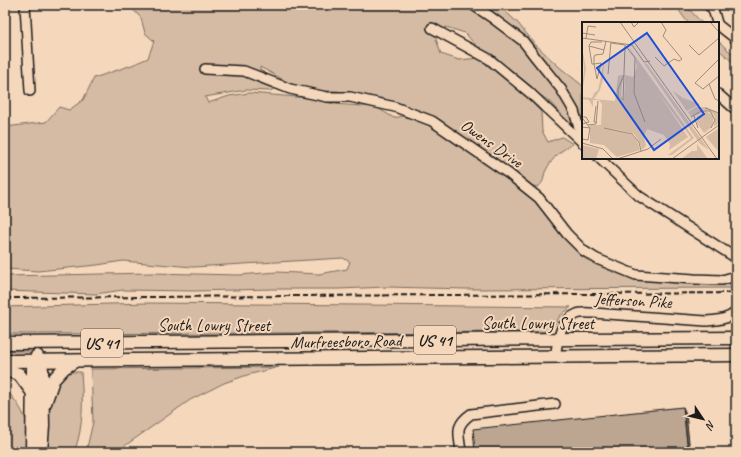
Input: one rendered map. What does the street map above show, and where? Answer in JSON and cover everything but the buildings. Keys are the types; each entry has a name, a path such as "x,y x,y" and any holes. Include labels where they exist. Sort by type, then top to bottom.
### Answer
{"main road":[{"name":"South Lowry Street","path":"5,343 736,338"},
{"path":"32,452 33,368 37,364 38,343"},
{"name":"Murfreesboro Road","path":"5,361 37,364 75,361 736,355"},
{"path":"43,412 53,380 64,368 75,361"},
{"path":"37,364 42,369 43,426 41,452"},
{"path":"5,370 18,374 33,393"}],"street":[{"path":"25,5 30,91"},
{"path":"473,5 491,16 523,41 561,89 574,111 582,139"},
{"path":"708,5 713,9 717,22"},
{"path":"719,25 736,39"},
{"path":"432,28 489,59 529,92 582,141"},
{"name":"Owens Drive","path":"205,69 244,71 290,89 327,97 350,97 395,107 432,120 509,174 539,198 567,234 584,251 596,259 636,275 715,280 722,280 736,276"},
{"path":"719,95 736,110"},
{"path":"600,159 639,196 736,258"},
{"name":"Jefferson Pike","path":"555,357 561,326 577,314 593,313 720,320 731,316 736,312"},
{"path":"461,452 459,426 461,421 471,414 555,404"}],"shaded area":[{"path":"129,5 498,5 517,22 535,44 558,66 582,85 582,132 574,129 549,101 524,84 478,48 465,33 446,27 436,39 441,54 459,60 479,58 518,88 541,112 542,131 548,142 562,137 573,144 561,151 554,158 546,170 542,183 538,187 528,185 470,141 432,119 354,94 337,91 315,91 293,85 260,67 260,70 284,84 270,91 246,90 205,97 208,103 229,96 249,93 308,98 334,104 376,107 394,118 403,116 432,124 475,153 540,203 574,248 613,271 636,277 736,278 736,288 467,289 387,287 194,291 123,290 95,294 5,291 5,276 151,273 239,275 277,272 319,274 347,269 350,262 343,258 193,267 123,261 38,271 5,269 5,127 46,122 59,107 69,110 83,100 94,78 148,58 154,41 145,33 141,18"},
{"path":"673,5 685,5 701,22 687,22 678,9"},
{"path":"719,42 736,57 736,65 719,50"},
{"path":"147,303 571,307 560,316 553,327 544,332 5,334 5,307"},
{"path":"5,351 30,351 33,354 31,357 5,357"},
{"path":"279,367 247,375 224,383 190,400 116,452 86,452 93,422 91,369"},
{"path":"39,372 81,372 81,423 80,433 74,452 37,452"},
{"path":"5,389 17,403 25,418 28,430 27,452 5,452"}],"railway":[{"path":"5,298 736,293"}]}
